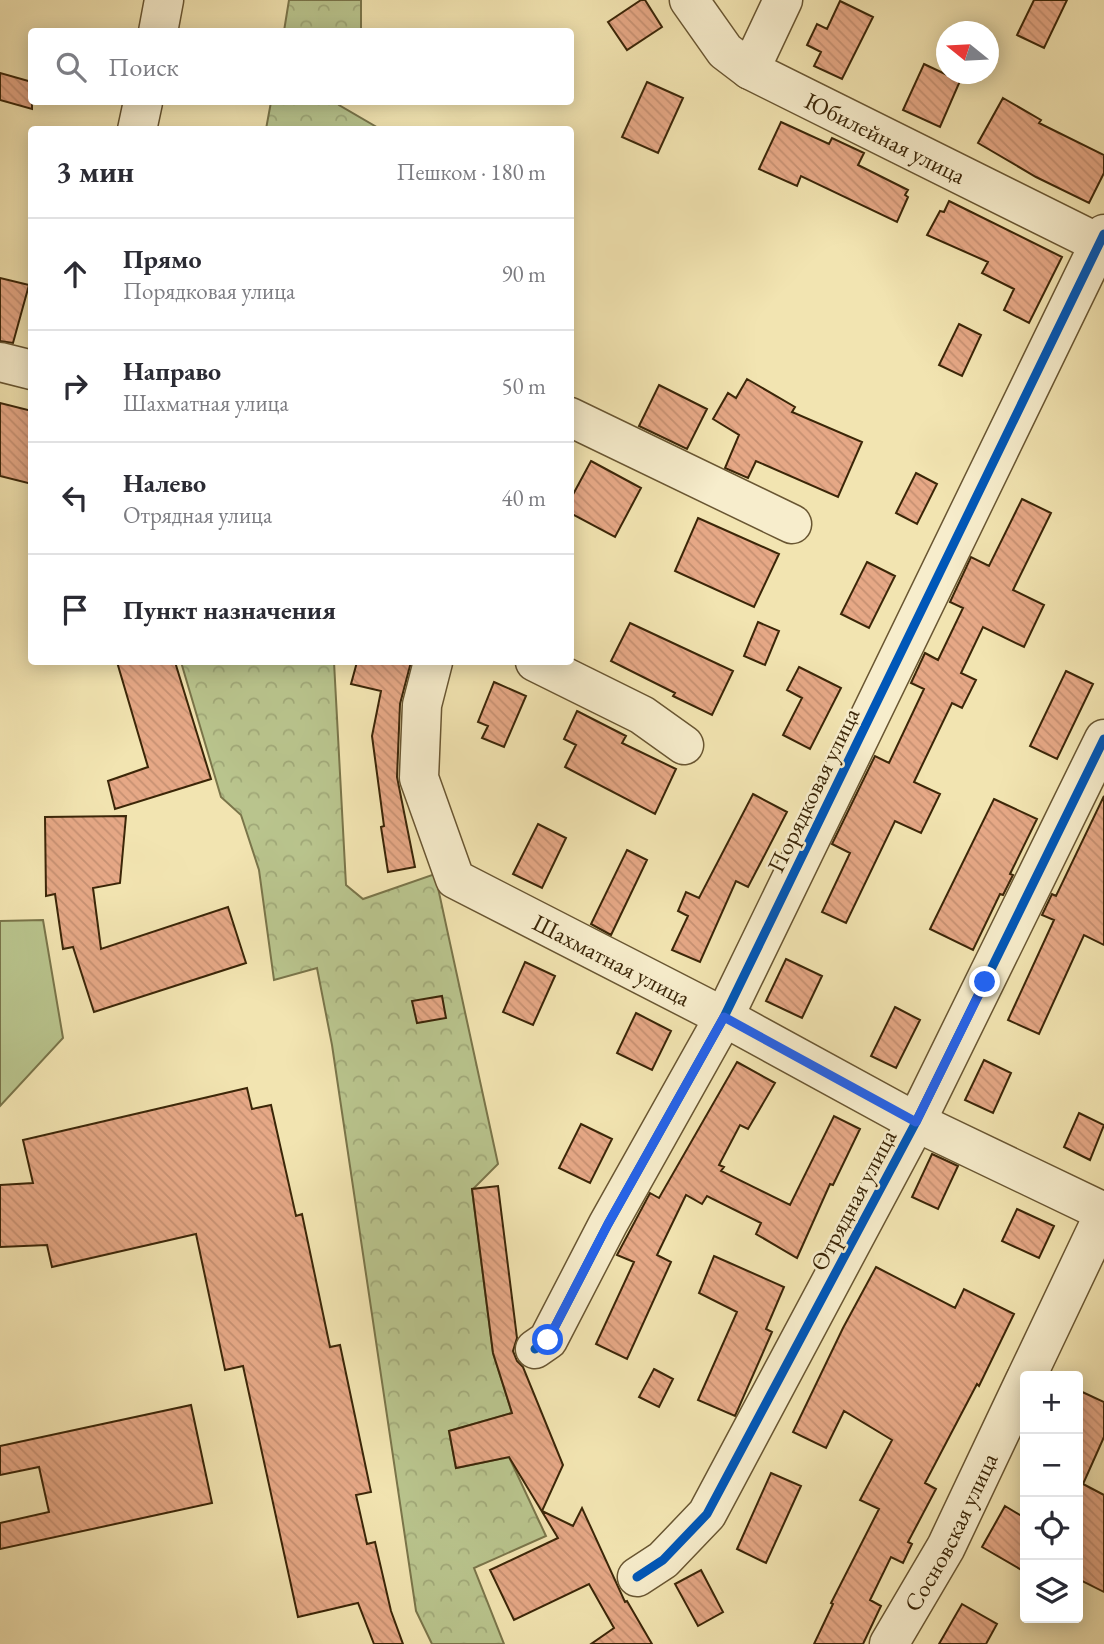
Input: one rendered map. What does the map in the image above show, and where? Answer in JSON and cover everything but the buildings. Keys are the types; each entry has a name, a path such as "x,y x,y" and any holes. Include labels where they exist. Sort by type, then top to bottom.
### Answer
{"street":[{"path":"159,28 164,0"},
{"name":"Юбилейная улица","path":"689,0 725,51 750,70 1102,241"},
{"path":"750,70 783,0"},
{"path":"138,126 142,105"},
{"name":"Порядковая улица","path":"535,1349 548,1340 608,1224 724,1017 1102,241"},
{"path":"0,362 28,369"},
{"path":"574,419 792,524"},
{"name":"Шахматная улица","path":"432,665 422,705 419,778 455,879 724,1017 916,1122 1104,1213"},
{"path":"541,665 642,715 684,745"},
{"name":"Отрядная улица","path":"637,1577 663,1560 707,1514 916,1122 1104,739"},
{"name":"Сосновская улица","path":"1029,1371 1104,1213"},
{"name":"Сосновская улица","path":"889,1644 946,1547 1020,1391"}],"green space":[{"path":"289,0 361,0 361,28 284,28"},
{"path":"270,105 339,105 375,126 267,126"},
{"path":"182,665 334,665 346,885 363,899 435,874 498,1164 472,1190 493,1353 512,1413 449,1431 456,1468 509,1457 546,1536 474,1568 504,1644 432,1644 416,1611 332,1045 317,968 274,980 259,870 241,815 221,797"},
{"path":"43,920 63,1038 0,1106 0,921"}],"cycle path":[{"path":"535,1349 548,1340 608,1224 724,1017 1104,234"},
{"path":"637,1577 663,1560 707,1514 916,1122 1104,739"}],"route":[{"path":"548,1340 608,1224 724,1017 916,1122 985,982"}]}
